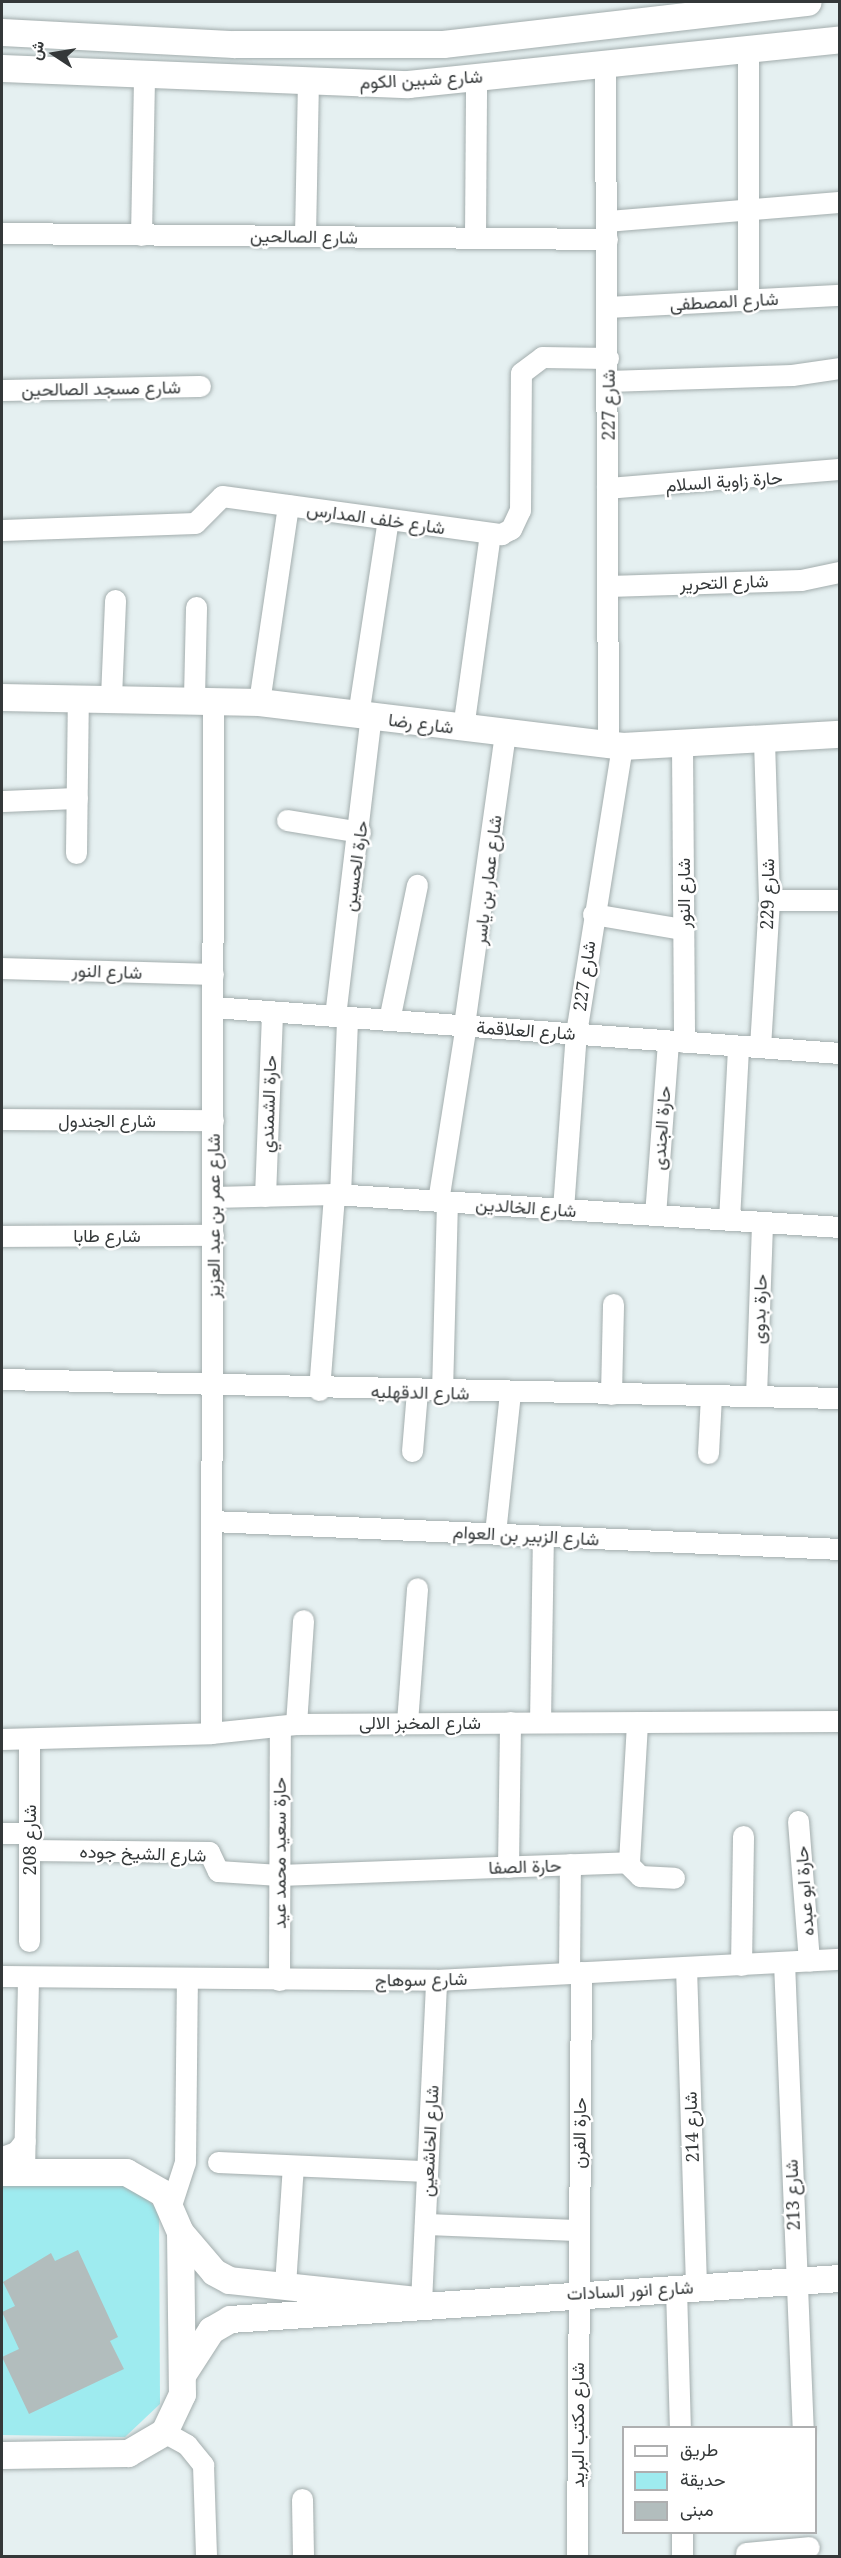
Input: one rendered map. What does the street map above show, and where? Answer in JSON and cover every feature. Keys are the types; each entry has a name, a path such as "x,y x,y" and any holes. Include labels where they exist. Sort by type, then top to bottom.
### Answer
{"street":[{"name":"شارع شبين الكوم","path":"2,32 234,44 444,44 801,2"},
{"name":"شارع شبين الكوم","path":"2,68 308,82 408,84 840,39"},
{"path":"748,50 748,300"},
{"name":"شارع 227","path":"562,1209 576,1033 593,914 606,862 615,746 608,586 605,65"},
{"path":"141,235 144,75"},
{"path":"475,238 476,77"},
{"path":"305,236 308,82"},
{"name":"شارع الصالحين","path":"2,233 475,238 607,230 748,210 840,202"},
{"name":"شارع المصطفى","path":"608,307 840,295"},
{"path":"463,728 490,534 511,529 520,510 520,382 526,365 542,357 608,358"},
{"path":"608,381 792,375 840,368"},
{"name":"شارع مسجد الصالحين","path":"2,390 201,386"},
{"name":"حارة زاوية السلام","path":"608,488 840,469"},
{"name":"شارع خلف المدارس","path":"2,530 195,524 222,496 490,534"},
{"path":"259,702 288,505"},
{"name":"حارة الحسين","path":"319,1390 337,1195 341,1016 360,832 364,715 388,520"},
{"name":"شارع التحرير","path":"608,586 801,580 840,572"},
{"path":"111,697 115,600"},
{"name":"شارع عمر بن عبد العزيز","path":"196,607 203,698 213,974 211,1733"},
{"name":"شارع رضا","path":"2,696 203,698 259,702 615,746 682,745 840,734"},
{"path":"76,853 78,697"},
{"name":"شارع عمار بن ياسر","path":"442,1392 442,1202 505,734"},
{"name":"شارع 229","path":"760,1047 769,900 764,740"},
{"name":"شارع النور","path":"676,1041 683,929 682,745"},
{"path":"2,801 77,798"},
{"path":"287,820 360,832"},
{"path":"389,1020 417,885"},
{"path":"769,900 840,900"},
{"path":"593,914 683,929"},
{"name":"شارع النور","path":"2,968 213,974"},
{"name":"شارع العلاقمة","path":"213,1007 840,1053"},
{"name":"حارة الشمندي","path":"265,1196 272,1011"},
{"name":"حارة الجندى","path":"655,1215 676,1041"},
{"path":"729,1220 738,1046"},
{"name":"شارع الجندول","path":"2,1119 213,1120"},
{"name":"شارع الخالدين","path":"213,1197 337,1195 840,1227"},
{"name":"حارة بدوى","path":"756,1396 762,1222"},
{"name":"شارع طابا","path":"2,1236 213,1234"},
{"path":"611,1394 613,1304"},
{"name":"شارع الدقهليه","path":"2,1379 319,1390 840,1398"},
{"path":"412,1451 417,1392"},
{"path":"495,1533 510,1393"},
{"path":"708,1453 711,1395"},
{"name":"شارع الزبير بن العوام","path":"212,1521 840,1549"},
{"path":"540,1722 543,1536"},
{"path":"407,1722 417,1588"},
{"name":"حارة سعيد محمد عيد","path":"279,1980 279,1875 288,1725 303,1620"},
{"name":"شارع المخبز الالى","path":"2,1739 211,1733 288,1725 407,1722 840,1721"},
{"path":"508,1867 510,1722"},
{"path":"637,1722 633,1855 626,1862 640,1876 674,1878"},
{"name":"شارع 208","path":"29,1739 29,1941"},
{"name":"حارة ابو عبده","path":"798,1821 809,1961"},
{"name":"شارع الشيخ جوده","path":"2,1833 29,1841 209,1852 218,1871 279,1875"},
{"path":"741,1965 743,1836"},
{"name":"حارة الصفا","path":"279,1875 626,1862"},
{"name":"حارة الفرن","path":"570,1864 575,1973 576,2293"},
{"name":"شارع سوهاج","path":"2,1977 436,1980 840,1959"},
{"name":"شارع 213","path":"784,1962 795,2281 803,2426"},
{"name":"شارع 214","path":"680,2426 686,2287 686,1967"},
{"path":"13,2172 25,2141 28,1977"},
{"path":"171,2205 184,2177 187,1979"},
{"name":"شارع الخاشعين","path":"421,2302 436,1980"},
{"path":"2,2157 16,2152 25,2141"},
{"path":"218,2162 427,2171"},
{"path":"285,2285 293,2166"},
{"name":"شارع انور السادات","path":"2,2455 128,2453 164,2432 179,2408 182,2375 180,2232 171,2205 152,2183 126,2172 13,2172"},
{"path":"425,2224 577,2230"},
{"name":"شارع انور السادات","path":"180,2232 221,2277 285,2285 399,2294 421,2302"},
{"name":"شارع انور السادات","path":"182,2375 211,2330 230,2319 394,2311 421,2302 840,2278"},
{"name":"شارع مكتب البريد","path":"576,2293 577,2556"},
{"path":"164,2432 187,2445 203,2465 206,2556"},
{"path":"302,2499 303,2556"},
{"path":"682,2534 682,2556"},
{"path":"746,2553 809,2545"}],"green space":[{"path":"2,2186 134,2186 159,2211 160,2404 125,2437 2,2435"}],"building":[{"path":"78,2250 118,2337 110,2341 124,2369 29,2414 2,2357 19,2349 2,2312 15,2306 3,2282 51,2253 55,2261"}]}
